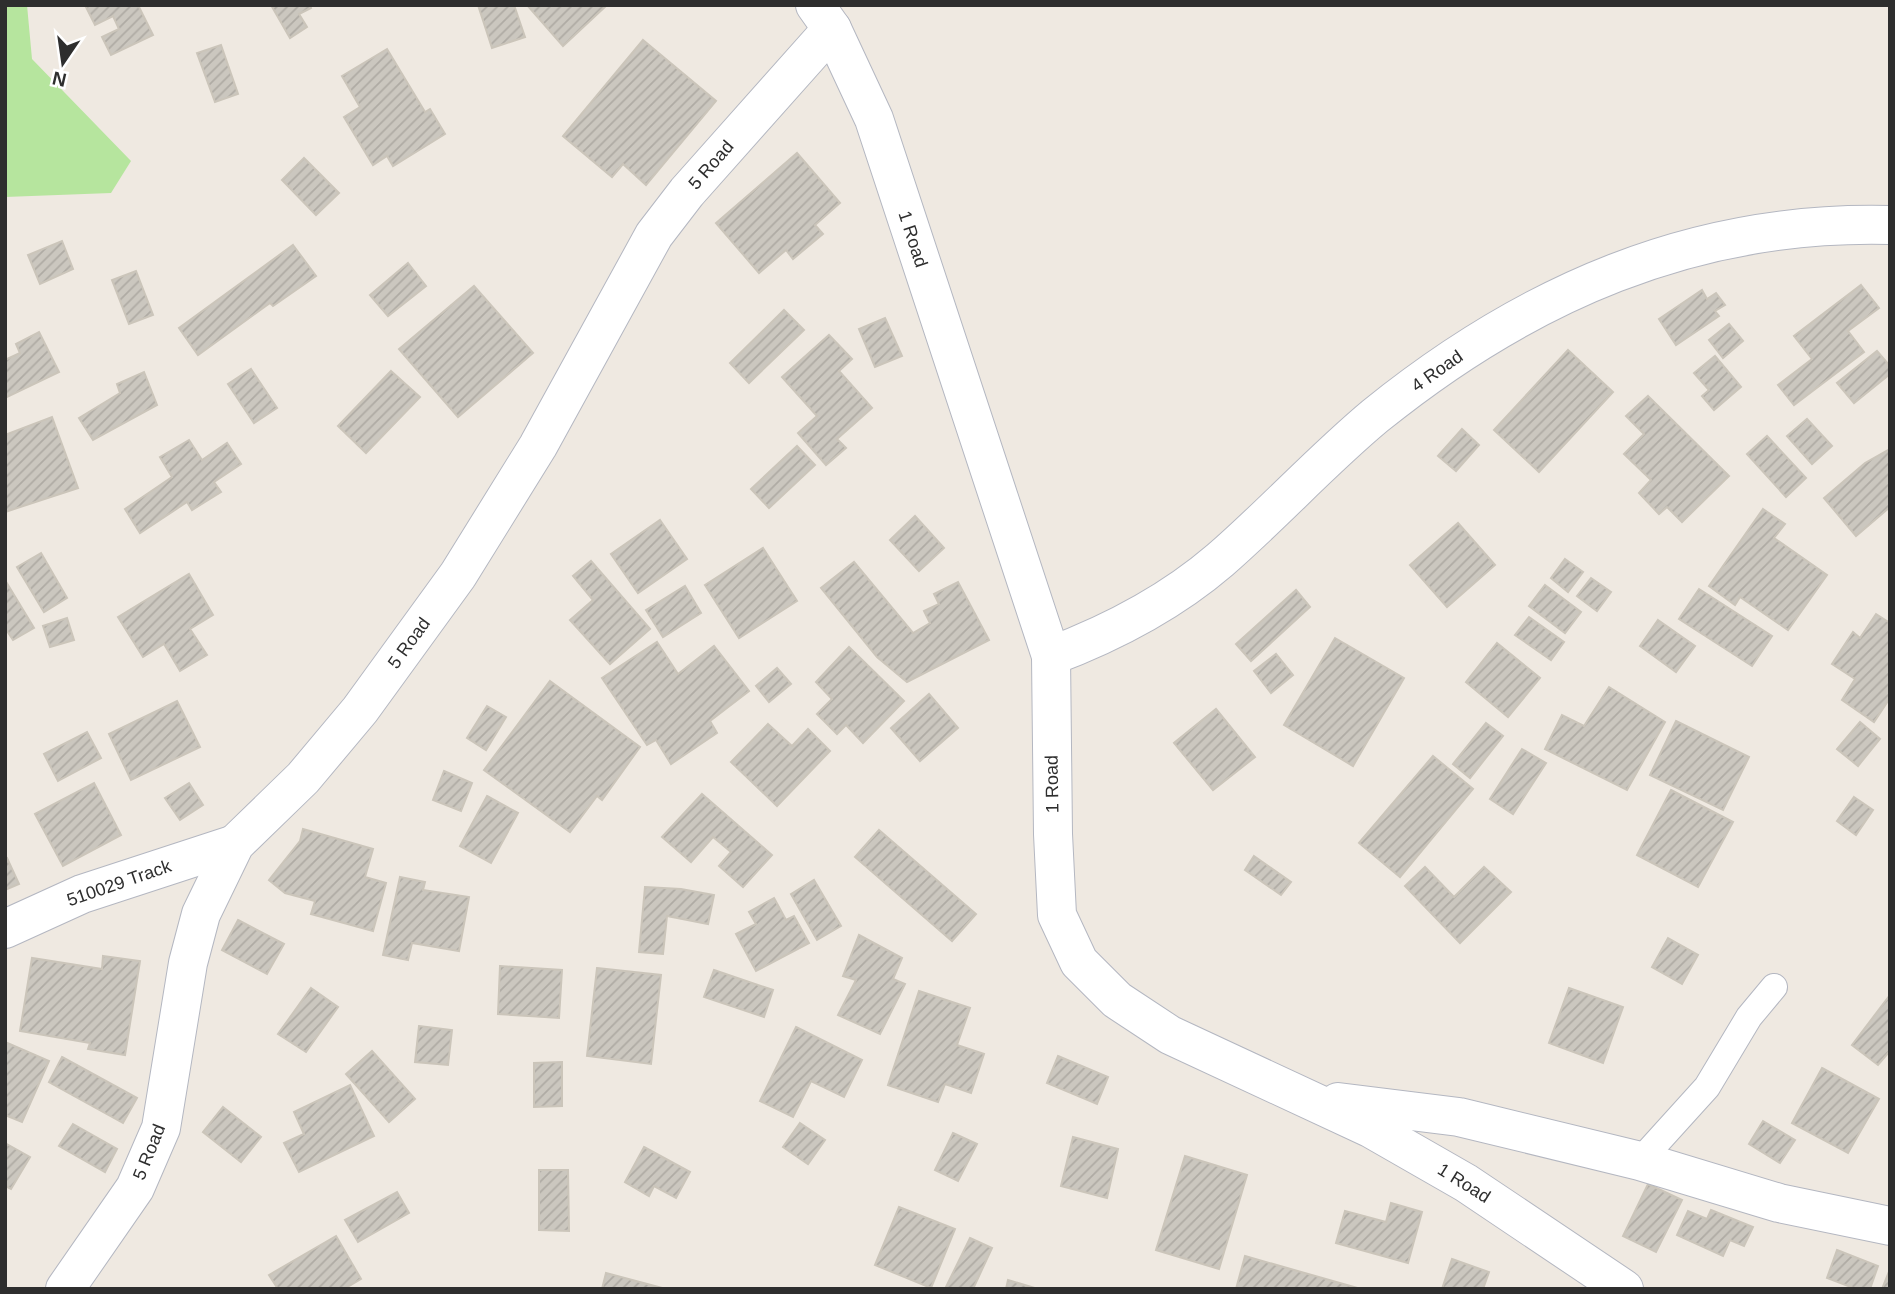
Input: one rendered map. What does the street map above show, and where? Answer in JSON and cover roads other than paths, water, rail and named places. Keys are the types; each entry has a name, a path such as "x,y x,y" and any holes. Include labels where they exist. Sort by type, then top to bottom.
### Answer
{"street":[{"name":"1 Road","path":"823,17 874,119 1051,656 1052,823 1058,915 1079,962 1117,1000 1170,1034 1370,1128 1466,1183 1623,1289"},
{"name":"5 Road","path":"65,1289 135,1188 161,1128 188,962 201,914 235,844 303,778 360,710 473,551 538,446 654,235 823,17"},
{"name":"4 Road","path":"1051,656 1117,629 1218,562 1374,417 1449,361 1539,306 1595,278 1657,258 1745,236 1812,226 1890,225"},
{"name":"510029 Track","path":"5,929 82,894 235,844"},
{"path":"1308,1099 1459,1117 1640,1161 1779,1203 1890,1226"}],"lane":[{"path":"1640,1161 1707,1087 1749,1017 1774,987"}]}
